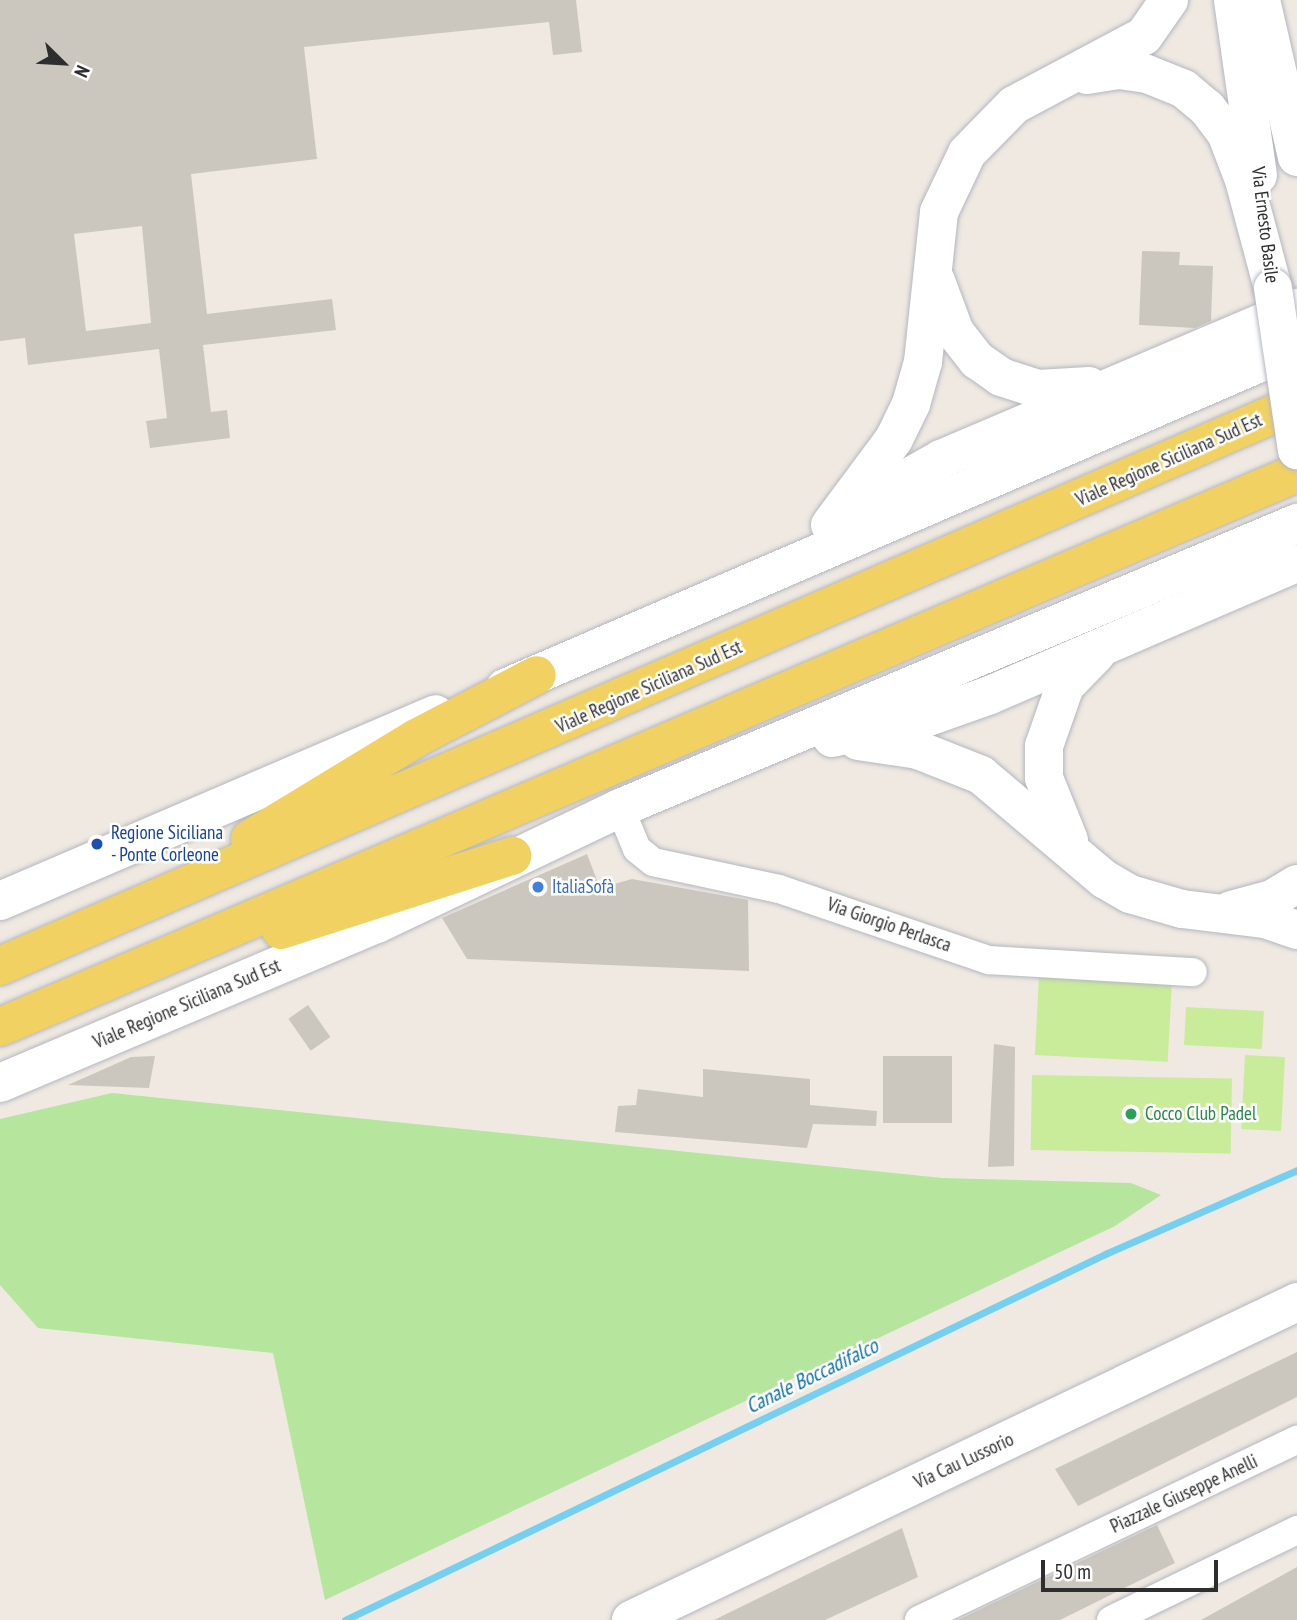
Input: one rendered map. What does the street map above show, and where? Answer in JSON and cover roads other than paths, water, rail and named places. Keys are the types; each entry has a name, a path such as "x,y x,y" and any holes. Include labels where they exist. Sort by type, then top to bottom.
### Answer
{"main road":[{"name":"Viale Regione Siciliana Sud Est","path":"0,966 127,914 1297,404"},
{"path":"0,1027 1297,473"},
{"path":"127,914 416,738 537,675"},
{"path":"53,1004 512,856"}],"street":[{"path":"830,525 888,448 911,404 923,362 931,262 939,212 967,153 987,128 1044,86 1123,50 1156,23 1169,0"},
{"path":"1219,0 1260,184"},
{"name":"Via Ernesto Basile","path":"1233,0 1260,184 1285,298 1297,450"},
{"path":"1261,0 1297,157"},
{"path":"1281,0 1297,129"},
{"path":"725,592 941,459 1128,379 1285,298 1226,134 1208,108 1184,89 1119,70 1044,86"},
{"path":"931,262 955,332 977,360 1001,377 1038,389 1128,379"},
{"path":"0,901 363,743 537,675 1297,347"},
{"name":"Viale Regione Siciliana Sud Est","path":"0,1083 377,924 512,856 620,808 1297,523"},
{"path":"743,757 928,717 1297,562"},
{"path":"1085,862 1052,810 1044,746 1065,686 1085,661 1122,637"},
{"path":"827,739 919,750 981,775 1085,862 1130,894 1202,914 1265,919 1297,930"},
{"name":"Via Giorgio Perlasca","path":"620,808 637,849 653,862 779,889 989,960 1193,972"},
{"path":"1202,914 1252,907 1297,884"},
{"name":"Via Cau Lussorio","path":"631,1620 1297,1303"},
{"name":"Piazzale Giuseppe Anelli","path":"919,1620 1297,1440"},
{"path":"1111,1620 1297,1530"}],"waterway":[{"name":"Canale Boccadifalco","path":"345,1620 1105,1254 1297,1170"}],"place":[{"name":"Regione Siciliana - Ponte Corleone","path":"97,844"},
{"name":"ItaliaSofà","path":"538,887"},
{"name":"Cocco Club Padel","path":"1131,1114"}]}
